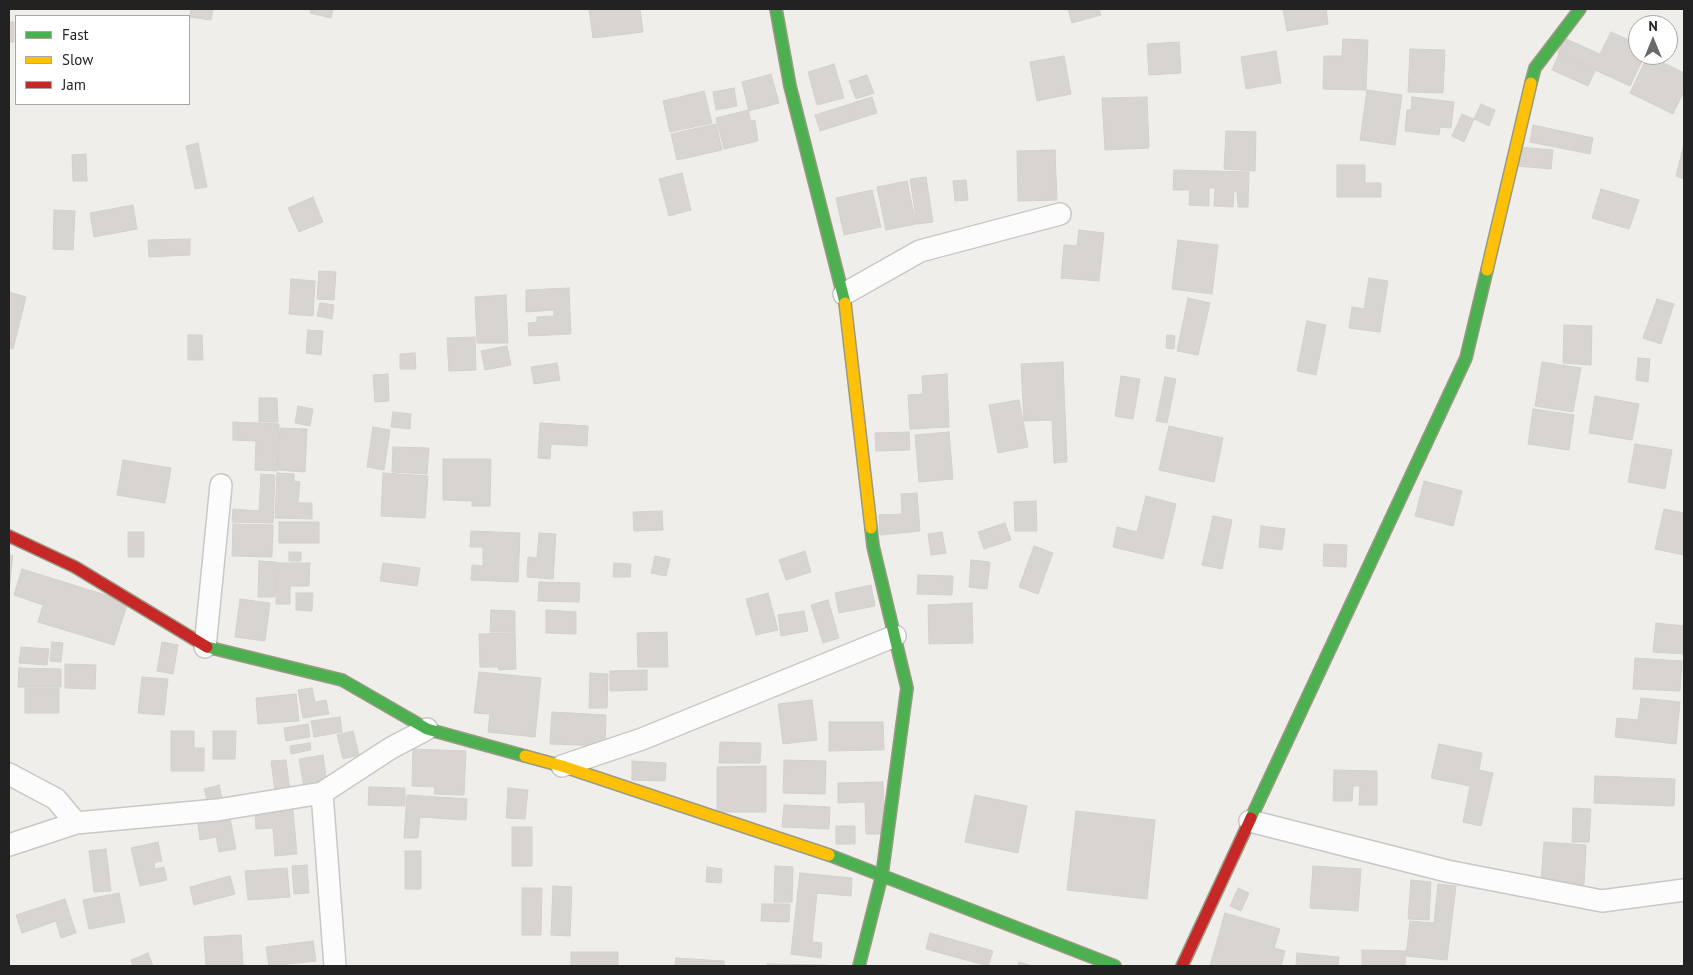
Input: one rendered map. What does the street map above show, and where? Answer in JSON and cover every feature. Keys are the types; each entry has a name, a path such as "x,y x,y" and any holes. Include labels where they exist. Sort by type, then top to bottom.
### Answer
{"street":[{"path":"776,9 790,86 844,294 873,546 907,688 882,875 859,966"},
{"path":"1182,966 1466,358 1534,68 1580,9"},
{"path":"844,294 920,250 1060,214"},
{"path":"205,647 220,485"},
{"path":"9,536 75,567 205,647 342,680 427,729 562,766 882,875 1114,966"},
{"path":"562,766 642,740 895,636"},
{"path":"9,845 76,823 217,810 322,793 392,748 427,729"},
{"path":"9,774 56,799 76,823"},
{"path":"322,793 335,966"},
{"path":"1250,821 1447,871 1602,901 1684,890"}],"building":[{"path":"191,9 213,9 211,20 190,17"},
{"path":"311,9 333,9 331,18 310,13"},
{"path":"589,9 640,9 643,32 593,38"},
{"path":"1068,9 1099,9 1101,15 1072,23"},
{"path":"1283,9 1326,9 1328,24 1287,31"},
{"path":"9,22 14,22 14,42 9,42"},
{"path":"1611,32 1628,40 1628,65 1640,65 1630,86 1558,53 1564,38 1600,54"},
{"path":"1343,39 1368,40 1366,90 1323,89 1324,56 1342,56"},
{"path":"1179,42 1181,73 1149,75 1147,44"},
{"path":"1410,49 1445,50 1443,93 1408,92"},
{"path":"1276,51 1281,83 1246,89 1241,57"},
{"path":"1559,54 1595,71 1588,86 1552,70"},
{"path":"1064,56 1071,94 1037,101 1030,62"},
{"path":"834,64 844,98 817,105 808,72"},
{"path":"1643,65 1668,65 1684,73 1684,91 1673,114 1630,93"},
{"path":"771,74 779,103 749,111 742,82"},
{"path":"867,75 874,93 856,99 849,81"},
{"path":"734,88 737,106 716,110 713,92"},
{"path":"1367,90 1402,95 1395,145 1360,140"},
{"path":"704,91 712,123 670,132 663,101"},
{"path":"872,97 877,113 820,131 815,115"},
{"path":"1147,97 1149,148 1105,150 1102,98"},
{"path":"1412,97 1454,102 1451,128 1440,127 1439,135 1405,131 1407,110 1411,110"},
{"path":"1481,104 1495,110 1489,126 1474,119"},
{"path":"748,110 751,121 755,120 758,141 724,149 716,118"},
{"path":"1462,114 1474,119 1464,142 1452,136"},
{"path":"716,124 722,150 677,160 671,134"},
{"path":"1533,125 1593,138 1590,154 1530,142"},
{"path":"1226,131 1256,132 1255,171 1224,169"},
{"path":"198,143 207,187 195,189 186,146"},
{"path":"1684,144 1684,179 1676,176"},
{"path":"1519,147 1553,150 1551,169 1517,166"},
{"path":"1055,150 1057,200 1018,201 1017,151"},
{"path":"86,154 87,181 73,181 72,155"},
{"path":"1337,165 1365,165 1365,183 1381,183 1381,197 1337,197"},
{"path":"1174,170 1249,172 1248,207 1238,207 1237,191 1234,191 1233,207 1214,206 1215,188 1209,188 1209,206 1189,205 1190,190 1173,190"},
{"path":"682,173 691,210 669,216 659,179"},
{"path":"926,177 933,222 917,224 910,179"},
{"path":"966,180 968,200 955,201 953,181"},
{"path":"907,181 916,224 886,230 877,187"},
{"path":"1601,189 1639,200 1629,229 1592,218"},
{"path":"872,190 881,227 844,235 836,198"},
{"path":"313,197 323,222 299,232 288,208"},
{"path":"133,205 137,229 94,237 90,213"},
{"path":"54,210 75,211 73,250 53,249"},
{"path":"1079,230 1104,233 1099,281 1061,278 1064,245 1077,246"},
{"path":"190,239 190,255 149,257 148,240"},
{"path":"1178,240 1218,245 1212,294 1172,289"},
{"path":"319,271 336,272 334,300 317,299"},
{"path":"1369,278 1388,281 1380,332 1349,328 1352,307 1364,309"},
{"path":"291,279 315,281 313,316 289,314"},
{"path":"569,288 571,334 529,336 528,323 537,322 537,317 554,316 554,310 526,312 526,290"},
{"path":"9,292 26,297 13,349 9,348"},
{"path":"506,295 508,343 477,343 475,297"},
{"path":"1188,298 1210,303 1198,355 1177,351"},
{"path":"1657,299 1674,304 1661,344 1643,338"},
{"path":"320,303 334,305 332,319 317,316"},
{"path":"1307,321 1326,325 1316,375 1297,371"},
{"path":"1564,325 1592,326 1591,365 1563,363"},
{"path":"308,330 323,331 321,355 306,353"},
{"path":"188,335 202,335 203,360 188,360"},
{"path":"1167,335 1175,336 1174,349 1166,348"},
{"path":"475,337 476,370 449,371 447,338"},
{"path":"507,346 511,365 485,370 481,351"},
{"path":"415,353 416,369 400,369 400,354"},
{"path":"1638,358 1650,359 1648,382 1636,380"},
{"path":"1063,362 1067,462 1054,463 1052,420 1024,421 1021,364"},
{"path":"1542,362 1581,368 1573,412 1535,406"},
{"path":"557,363 560,380 534,384 531,367"},
{"path":"388,374 389,401 375,402 373,375"},
{"path":"947,374 949,427 910,429 908,395 923,394 922,376"},
{"path":"1121,376 1140,379 1133,419 1115,416"},
{"path":"1165,377 1176,379 1167,423 1156,421"},
{"path":"1595,396 1639,404 1632,440 1589,433"},
{"path":"259,398 277,398 278,422 259,422"},
{"path":"1019,400 1028,447 998,453 989,405"},
{"path":"298,406 313,409 310,426 295,423"},
{"path":"1533,409 1574,415 1569,450 1528,444"},
{"path":"393,412 411,414 410,429 391,427"},
{"path":"233,422 279,424 277,471 255,470 256,441 233,440"},
{"path":"540,423 588,426 587,446 551,444 550,459 538,458"},
{"path":"1169,426 1223,438 1214,482 1159,470"},
{"path":"373,427 390,430 384,470 367,467"},
{"path":"280,428 307,429 305,472 278,470"},
{"path":"909,432 910,450 876,451 875,433"},
{"path":"949,432 953,479 919,482 915,435"},
{"path":"1635,444 1672,450 1665,489 1628,482"},
{"path":"393,447 429,448 427,474 392,472"},
{"path":"443,459 491,459 490,506 472,506 472,501 443,500"},
{"path":"123,460 171,468 165,503 117,495"},
{"path":"277,473 294,474 294,481 300,482 298,503 312,503 312,519 275,518"},
{"path":"383,473 428,476 425,518 381,516"},
{"path":"261,474 275,475 273,523 232,522 233,509 259,511"},
{"path":"1424,481 1462,491 1453,526 1415,516"},
{"path":"917,493 920,531 880,535 879,515 902,514 901,494"},
{"path":"1146,496 1176,504 1163,559 1113,547 1117,527 1137,532"},
{"path":"1036,501 1037,531 1015,531 1014,502"},
{"path":"1664,509 1684,513 1684,555 1655,549"},
{"path":"662,511 663,530 634,531 633,512"},
{"path":"1213,516 1232,520 1222,569 1202,565"},
{"path":"279,522 319,522 319,543 279,543"},
{"path":"1005,523 1011,540 984,549 978,532"},
{"path":"233,524 273,525 272,557 232,556"},
{"path":"1261,526 1285,529 1282,550 1259,547"},
{"path":"471,531 520,533 518,582 471,580 472,565 483,566 483,547 470,547"},
{"path":"128,532 144,532 144,557 128,557"},
{"path":"942,532 946,553 931,555 928,534"},
{"path":"539,533 556,534 553,579 527,577 528,557 537,558"},
{"path":"1324,544 1347,545 1346,567 1323,566"},
{"path":"1034,546 1053,553 1038,594 1019,587"},
{"path":"805,551 811,572 786,580 779,560"},
{"path":"289,552 301,552 301,561 289,561"},
{"path":"9,555 13,555 9,590"},
{"path":"655,556 670,559 666,576 651,573"},
{"path":"971,560 990,562 987,589 969,587"},
{"path":"259,561 276,562 275,597 258,597"},
{"path":"277,563 310,563 309,586 290,586 290,604 276,604"},
{"path":"383,563 420,568 417,586 380,581"},
{"path":"614,563 631,564 630,577 613,577"},
{"path":"22,569 128,602 114,645 38,622 43,605 14,595"},
{"path":"918,575 953,576 952,595 917,594"},
{"path":"539,582 580,583 579,602 538,601"},
{"path":"871,585 875,606 839,613 835,593"},
{"path":"296,593 313,593 312,611 296,610"},
{"path":"768,593 778,630 756,635 746,599"},
{"path":"240,599 270,603 265,641 235,637"},
{"path":"828,600 839,638 823,643 811,605"},
{"path":"972,603 973,643 929,644 928,605"},
{"path":"491,610 515,611 515,632 490,632"},
{"path":"546,610 576,612 576,634 546,633"},
{"path":"804,611 808,631 781,636 778,615"},
{"path":"1656,623 1684,626 1684,654 1653,652"},
{"path":"667,632 668,667 638,667 637,633"},
{"path":"515,633 516,669 499,670 498,667 480,667 479,634"},
{"path":"52,642 63,643 61,662 50,661"},
{"path":"162,642 178,645 173,674 157,671"},
{"path":"21,647 49,649 47,665 19,663"},
{"path":"1635,658 1682,661 1680,691 1633,689"},
{"path":"65,664 96,665 95,689 65,688"},
{"path":"19,668 61,669 61,687 18,687"},
{"path":"647,670 647,690 610,691 610,671"},
{"path":"479,672 541,678 535,737 488,732 490,714 474,713"},
{"path":"590,673 608,674 607,708 589,708"},
{"path":"142,677 168,679 164,715 138,713"},
{"path":"25,688 59,688 59,713 25,713"},
{"path":"312,688 315,702 326,700 329,714 303,718 298,690"},
{"path":"296,694 299,721 258,724 256,698"},
{"path":"1641,698 1680,702 1676,744 1615,737 1617,718 1638,720"},
{"path":"812,700 817,740 783,744 778,704"},
{"path":"552,712 606,715 605,746 550,744"},
{"path":"340,717 342,732 314,737 311,721"},
{"path":"829,722 883,722 884,750 829,751"},
{"path":"308,724 310,737 286,741 284,728"},
{"path":"171,731 194,731 194,748 204,748 204,771 171,771"},
{"path":"213,731 236,731 235,759 213,759"},
{"path":"353,731 359,755 343,759 337,735"},
{"path":"720,742 761,743 760,763 719,763"},
{"path":"310,743 311,750 291,754 290,746"},
{"path":"1439,744 1482,753 1479,770 1493,773 1481,826 1463,822 1470,786 1431,778"},
{"path":"413,749 466,751 464,795 434,794 435,787 412,786"},
{"path":"323,755 327,783 304,788 299,759"},
{"path":"286,760 290,790 275,792 271,761"},
{"path":"784,760 826,761 825,794 783,793"},
{"path":"632,761 666,763 665,781 632,780"},
{"path":"766,766 766,812 717,812 717,767"},
{"path":"1334,770 1377,771 1377,805 1359,805 1360,786 1353,786 1352,801 1333,801"},
{"path":"1595,776 1675,779 1674,806 1594,803"},
{"path":"883,782 885,834 866,834 865,802 838,803 838,783"},
{"path":"219,785 222,799 208,803 204,789"},
{"path":"369,787 405,788 405,806 368,805"},
{"path":"508,788 528,790 525,819 506,818"},
{"path":"407,795 467,799 466,820 420,817 418,838 404,838"},
{"path":"975,795 1027,806 1018,853 965,842"},
{"path":"784,805 830,807 829,829 782,827"},
{"path":"1573,808 1591,809 1589,842 1572,842"},
{"path":"293,810 297,854 275,856 273,828 256,829 255,813"},
{"path":"1076,811 1155,820 1147,899 1067,890"},
{"path":"230,818 236,849 219,852 216,837 200,840 198,824"},
{"path":"836,826 855,826 855,844 836,844"},
{"path":"512,827 532,827 532,866 512,866"},
{"path":"158,842 162,861 154,863 155,869 164,867 167,880 140,886 131,848"},
{"path":"1544,842 1586,845 1584,885 1541,882"},
{"path":"106,849 111,891 94,892 89,851"},
{"path":"405,851 421,851 421,889 405,889"},
{"path":"307,865 309,893 294,894 292,866"},
{"path":"775,866 793,867 792,902 774,902"},
{"path":"1313,866 1361,869 1358,911 1310,908"},
{"path":"707,867 722,869 721,883 706,882"},
{"path":"287,868 290,897 248,900 245,871"},
{"path":"800,873 852,878 851,896 817,893 812,942 822,943 821,958 791,954"},
{"path":"230,876 235,894 194,905 190,887"},
{"path":"1411,880 1431,882 1429,920 1408,919"},
{"path":"1438,884 1456,886 1447,960 1406,956 1410,921 1434,923"},
{"path":"553,886 572,887 570,936 551,935"},
{"path":"522,888 542,888 541,935 522,935"},
{"path":"1238,888 1249,893 1241,911 1230,906"},
{"path":"119,893 125,922 89,929 83,900"},
{"path":"65,899 76,933 61,938 56,921 22,933 16,915"},
{"path":"762,904 790,904 789,922 761,921"},
{"path":"1225,913 1280,929 1274,948 1285,951 1281,966 1210,966"},
{"path":"930,933 993,951 988,966 926,949"},
{"path":"241,935 243,966 206,966 204,937"},
{"path":"313,941 316,961 269,966 266,947"},
{"path":"1362,950 1406,951 1405,966 1362,966"},
{"path":"571,952 618,952 618,966 571,966"},
{"path":"148,953 153,966 133,966 131,960"},
{"path":"1297,953 1339,957 1338,966 1296,966"},
{"path":"676,958 724,961 724,966 675,966"},
{"path":"1019,962 1033,966 1018,966"},
{"path":"767,964 827,965 827,966 767,966"}],"traffic: fast":[{"path":"776,9 790,86 845,303"},
{"path":"1531,83 1535,68 1580,9"},
{"path":"1251,818 1466,358 1487,270"},
{"path":"859,966 882,875 907,688 873,546 871,528"},
{"path":"207,647 342,680 427,729 525,756"},
{"path":"829,855 1115,966"}],"traffic: slow":[{"path":"1487,270 1531,83"},
{"path":"845,303 871,528"},
{"path":"525,756 562,766 829,855"}],"traffic: jam":[{"path":"9,536 75,567 207,647"},
{"path":"1182,966 1251,818"}]}
